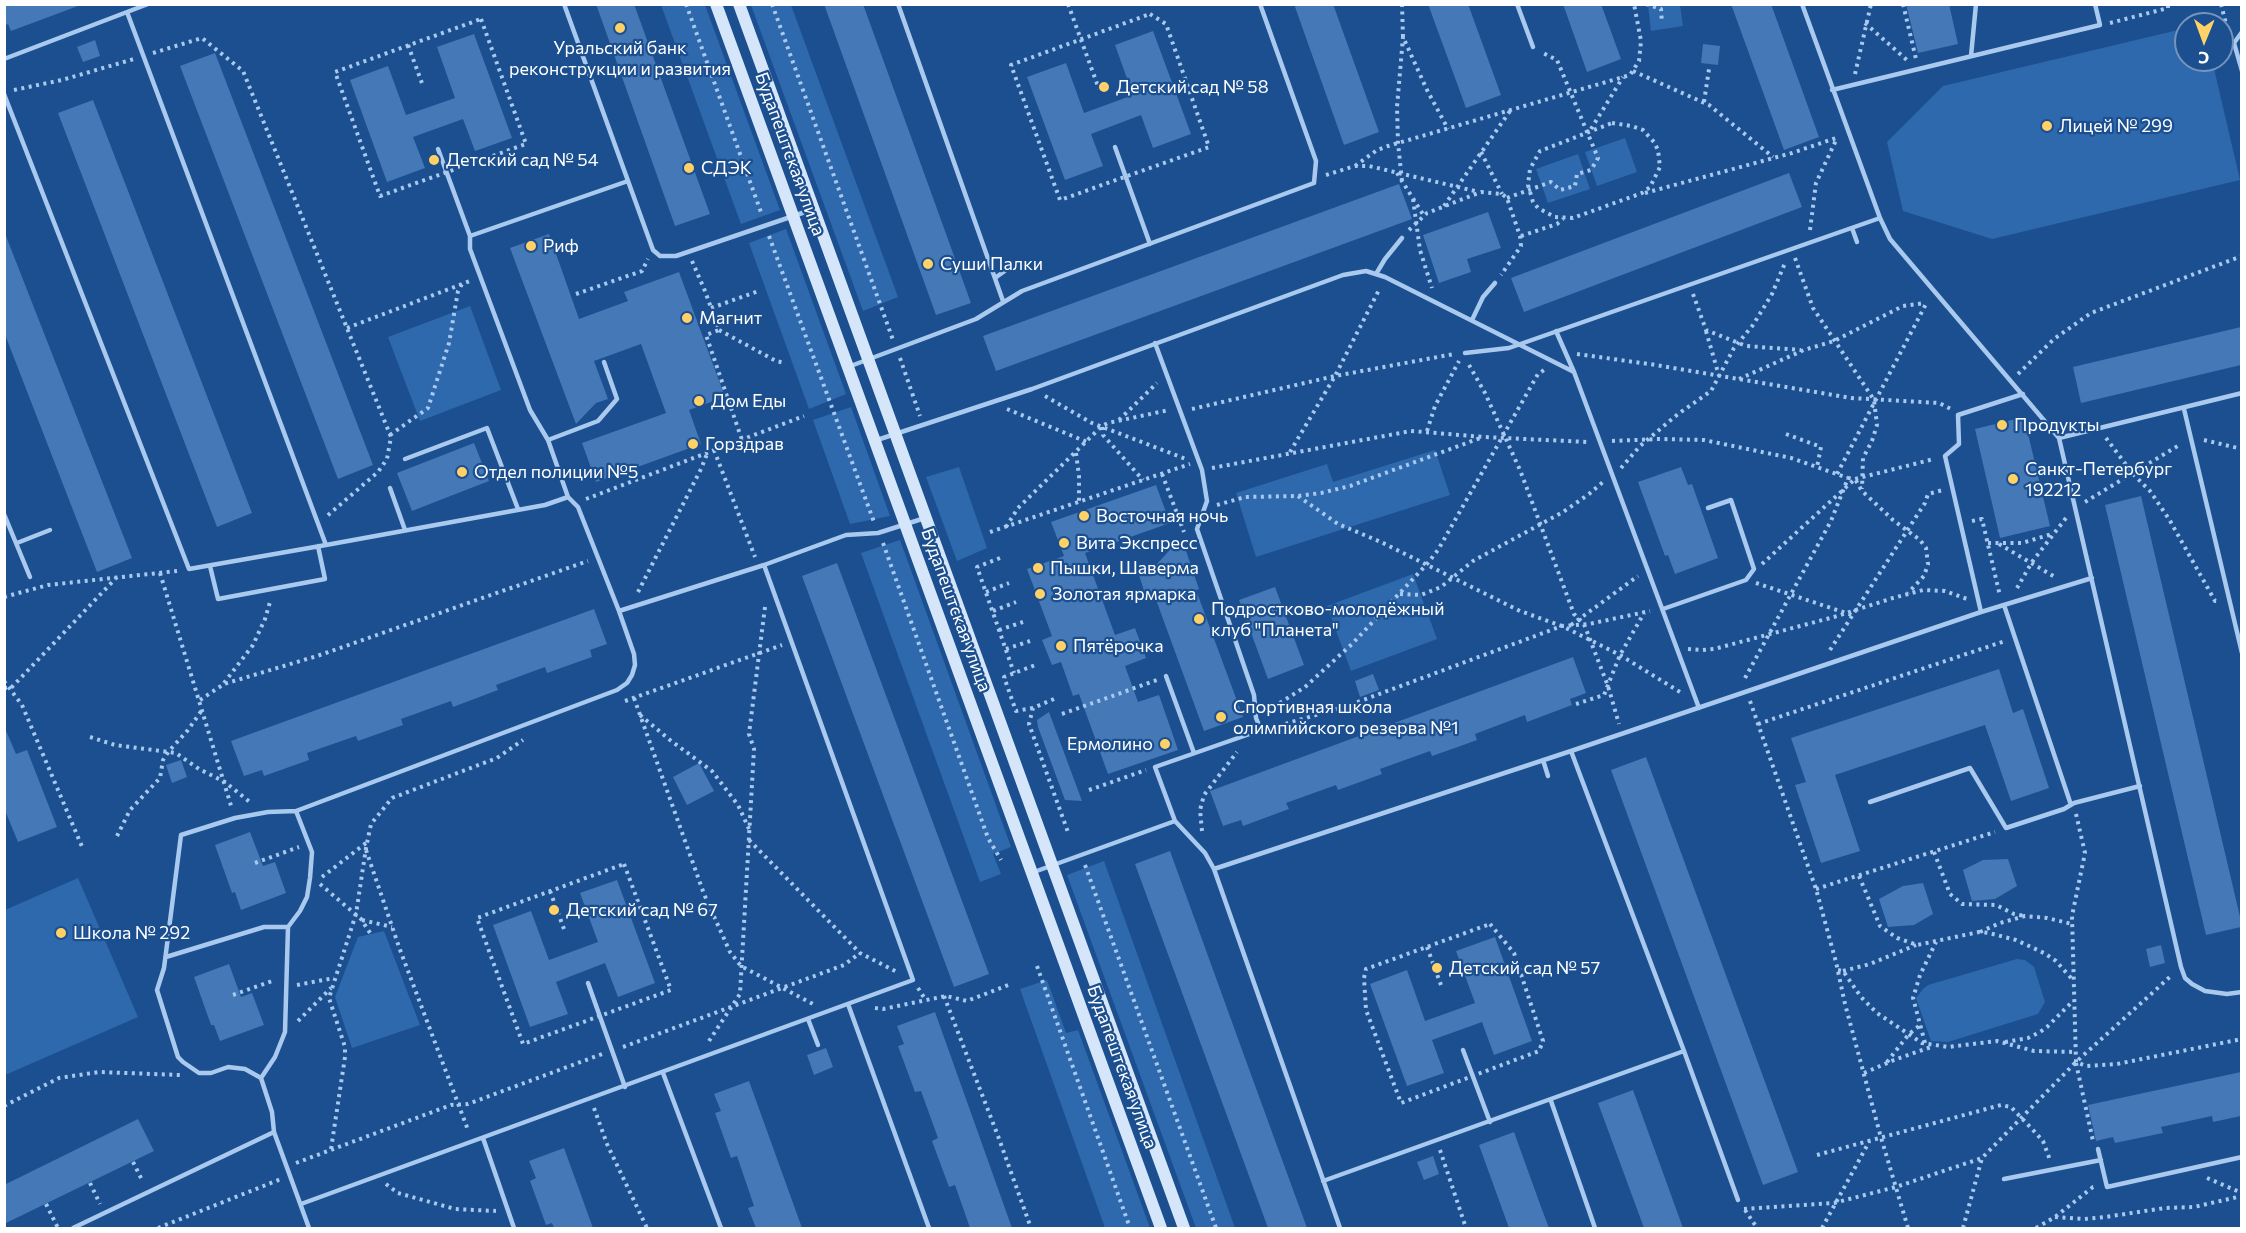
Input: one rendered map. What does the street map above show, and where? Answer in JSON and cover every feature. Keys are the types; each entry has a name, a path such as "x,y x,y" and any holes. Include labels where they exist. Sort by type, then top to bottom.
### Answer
{"street":[{"name":"Будапештская улица","path":"716,4 1161,1228"},
{"name":"Будапештская улица","path":"739,4 1184,1228"}],"lane":[{"path":"4,59 148,4"},
{"path":"564,4 653,250 660,256 667,257 688,252 814,209"},
{"path":"898,4 1003,301"},
{"path":"848,367 976,319 1022,291 1314,183 1316,161 1260,4"},
{"path":"1517,4 1533,47"},
{"path":"1802,4 1848,134 1890,239 2059,438 2181,967 2185,978 2205,991 2226,994 2241,992"},
{"path":"1971,56 1976,4"},
{"path":"1832,90 2100,25 2095,4"},
{"path":"127,12 326,545"},
{"path":"2241,32 2234,43 2241,71"},
{"path":"4,93 189,569 545,505 568,497"},
{"path":"1115,147 1150,244"},
{"path":"309,1228 274,1132 272,1112 261,1078 245,1069 228,1067 211,1073 199,1073 178,1057 159,1001 157,990 166,957 181,835 235,818 296,810 617,690 627,683 635,665 634,654 619,611 578,507 568,497 548,440 530,410 470,249 470,236 438,150"},
{"path":"470,236 628,181"},
{"path":"1465,353 1509,348 1880,218"},
{"path":"1852,228 1857,242"},
{"path":"1376,274 1384,258 1402,238"},
{"path":"995,278 1006,270"},
{"path":"875,441 1032,389 1343,275 1366,271 1520,343 1574,372"},
{"path":"1472,320 1483,297 1495,283"},
{"path":"1556,331 1601,442 1699,708"},
{"path":"1155,343 1202,470 1207,501 1197,529 1254,694 1256,718 1261,730 1155,767 1175,821 1205,853 1214,869 1340,1228"},
{"path":"548,440 598,421 617,399 604,362"},
{"path":"2059,438 2184,409 2241,393"},
{"path":"1981,612 1945,456 1959,444 1958,415 2023,394"},
{"path":"2184,409 2241,653"},
{"path":"405,459 487,428 518,509"},
{"path":"390,488 405,530"},
{"path":"1663,609 1746,580 1754,568 1731,500 1708,508"},
{"path":"4,514 30,577"},
{"path":"619,611 761,566 846,535 878,533 926,518"},
{"path":"17,543 50,530"},
{"path":"210,566 218,599 273,589 325,579 318,546"},
{"path":"301,1204 913,980 770,583 761,566"},
{"path":"1214,869 1981,612 2092,578"},
{"path":"2004,605 2072,804"},
{"path":"1167,676 1194,753"},
{"path":"1571,751 1738,1200"},
{"path":"1543,760 1548,776"},
{"path":"1870,802 1970,768 2006,828 2072,804 2140,786"},
{"path":"261,1078 275,1057 285,1032 288,927 307,897 312,852 296,810"},
{"path":"1032,873 1175,821"},
{"path":"166,957 264,927 288,927"},
{"path":"588,983 625,1087"},
{"path":"848,1004 930,1228"},
{"path":"808,1019 818,1045"},
{"path":"1463,1050 1490,1122"},
{"path":"1323,1181 1551,1101 1684,1051"},
{"path":"663,1072 721,1228"},
{"path":"1551,1101 1595,1228"},
{"path":"73,1228 274,1132"},
{"path":"483,1138 514,1228"},
{"path":"2098,1149 2107,1186 2241,1157"},
{"path":"2004,1179 2101,1160"}],"path":[{"path":"686,4 762,216"},
{"path":"772,4 923,424"},
{"path":"1068,4 1099,89"},
{"path":"1402,4 1403,37 1397,107 1402,181"},
{"path":"1314,179 1355,166 1377,150 1398,143 1630,75 1638,61 1641,42 1634,4"},
{"path":"1646,4 1661,9 1662,23"},
{"path":"1854,84 1870,4"},
{"path":"1903,4 1918,68"},
{"path":"2100,25 2169,8 2168,4"},
{"path":"1150,14 1166,24 1209,147 1060,200 1011,65 1080,39 1150,14"},
{"path":"481,19 526,144 380,196 335,72 408,45 481,19"},
{"path":"1865,23 1897,53 1918,68"},
{"path":"1403,37 1448,129"},
{"path":"4,93 62,80 202,38 243,71 390,435 387,459 378,472 350,498 318,522"},
{"path":"408,45 423,86"},
{"path":"1355,166 1382,168 1421,180 1504,196 1551,182 1560,190 1575,186 1577,174 1592,170 1598,158 1557,60 1533,47"},
{"path":"1704,102 1709,69"},
{"path":"1633,71 1704,102 1773,158"},
{"path":"1589,132 1623,77"},
{"path":"1444,207 1510,110"},
{"path":"1642,194 1654,182 1660,167 1658,150 1643,130 1623,124 1612,123 1540,152 1530,169 1529,190 1533,202 1555,217 1573,218 1642,194 1773,158 1848,134"},
{"path":"1809,243 1816,183 1837,138"},
{"path":"1481,153 1504,196 1520,236 1519,253 1495,283"},
{"path":"1397,172 1424,216"},
{"path":"1402,238 1424,216 1481,192"},
{"path":"1413,199 1423,261 1437,303"},
{"path":"1520,236 1557,224 1564,218"},
{"path":"769,236 873,520"},
{"path":"1791,248 1813,308 1874,400 1877,425 1863,458 1863,491"},
{"path":"1400,594 1421,596 1441,587 1473,561 1540,526 1589,494 1612,473 1623,467 1633,454 1678,414 1711,391 1738,343 1753,325 1772,294 1791,248"},
{"path":"576,294 642,271 653,250"},
{"path":"688,252 719,330 776,361 785,363"},
{"path":"2011,380 2054,339 2091,313 2241,256"},
{"path":"347,328 477,278"},
{"path":"1289,453 1335,375 1383,281"},
{"path":"390,435 428,408 449,343 458,291 462,284"},
{"path":"1689,284 1720,376"},
{"path":"711,308 759,291"},
{"path":"1837,474 1925,303 1937,294"},
{"path":"1739,380 1804,350 1834,341 1903,306 1925,303"},
{"path":"719,330 706,335 742,440"},
{"path":"1706,330 1738,343 1761,348 1804,350"},
{"path":"1194,408 1335,375 1465,353"},
{"path":"1427,431 1445,385 1465,353"},
{"path":"1465,353 1520,470 1574,614 1584,624 1608,686 1622,734"},
{"path":"1567,356 1592,355 1874,400 1939,403 1958,415"},
{"path":"1256,718 1305,687 1400,594 1427,564 1438,550 1538,374 1555,362"},
{"path":"1119,420 1167,374"},
{"path":"1032,389 1102,426 1185,458 1199,461"},
{"path":"990,402 1087,442"},
{"path":"1006,527 1018,508 1102,426 1119,420 1170,410 1180,411"},
{"path":"578,507 587,498 804,416"},
{"path":"1102,426 1103,435 1143,480"},
{"path":"2098,429 2163,510 2215,601 2230,604"},
{"path":"1202,470 1411,430 1484,437 1503,436 1601,442 1649,439 1704,440 1791,458 1855,479 1945,456"},
{"path":"1786,434 1821,447 1816,467"},
{"path":"1205,508 1245,496 1321,494 1350,486 1484,437"},
{"path":"2191,437 2241,449"},
{"path":"714,450 761,566"},
{"path":"629,607 701,470 707,453"},
{"path":"1076,453 1079,502"},
{"path":"990,532 1199,461"},
{"path":"1162,474 1184,533"},
{"path":"1848,478 1831,521 1742,686 1747,692 1816,889 1840,970 1881,1136 1908,1228"},
{"path":"1754,568 1773,556 1855,479"},
{"path":"1855,479 1863,491 1920,540 1928,556 1924,576 1907,594"},
{"path":"1825,666 1825,658 1925,503 1928,494 1952,488"},
{"path":"1298,496 1338,524 1427,564 1520,611 1562,626 1620,655 1685,695 1695,695"},
{"path":"1961,524 1982,519 2001,599"},
{"path":"1988,543 2022,543 2053,534"},
{"path":"2000,544 2068,585"},
{"path":"884,545 988,838 1001,860"},
{"path":"1000,558 977,567 1014,673"},
{"path":"200,700 224,684 317,656 594,559"},
{"path":"4,597 48,585 189,569"},
{"path":"1571,626 1626,583 1648,571"},
{"path":"160,573 235,818"},
{"path":"4,688 10,688 117,577"},
{"path":"1746,580 1852,615"},
{"path":"695,1061 740,994 754,749 749,734 766,597 770,583"},
{"path":"986,592 1009,583"},
{"path":"224,684 253,645 265,618 273,589"},
{"path":"1677,646 1702,650 1714,649 1923,590 1945,591 1979,604"},
{"path":"993,611 1016,602"},
{"path":"1261,730 1347,706 1562,626 1663,609"},
{"path":"1576,704 1604,695 1620,655 1644,612"},
{"path":"999,630 1023,622"},
{"path":"1758,724 2014,638"},
{"path":"1006,649 1030,641"},
{"path":"624,702 791,642"},
{"path":"1038,664 1004,677 1016,711 1033,708 1054,699"},
{"path":"1062,714 1167,676"},
{"path":"4,681 22,705 83,849"},
{"path":"634,698 704,894 730,952 741,966 826,1012"},
{"path":"1033,708 1029,724 1069,835"},
{"path":"117,836 130,810 160,778 163,760 169,751 203,709"},
{"path":"640,715 712,771 738,805 749,830"},
{"path":"331,1149 345,1047 330,1003 332,988 356,914 371,824 392,798 497,758 531,735"},
{"path":"1205,853 1200,810 1204,795 1231,761 1246,735"},
{"path":"90,737 115,745 176,753 199,769 225,782 264,813"},
{"path":"1089,790 1155,767"},
{"path":"2072,804 2085,853 2072,924 2074,1052 2094,1143 2098,1149"},
{"path":"1816,889 2006,828"},
{"path":"748,839 860,953 913,980 925,999"},
{"path":"255,863 309,843"},
{"path":"366,845 316,881 356,914 372,936"},
{"path":"366,845 392,927 473,1142"},
{"path":"1934,852 1950,894 1962,904 1996,905 2014,914 2072,924"},
{"path":"1081,855 1216,1228"},
{"path":"624,864 671,990 523,1044 477,918 550,891 624,864"},
{"path":"1858,876 1880,926 1889,934 1917,945"},
{"path":"550,891 564,929"},
{"path":"1840,970 1885,958 1917,945 1979,932 2025,916"},
{"path":"361,919 392,927"},
{"path":"1490,924 1514,953 1544,1041 1539,1051 1401,1103 1366,1010 1364,978 1366,969 1427,947 1490,924"},
{"path":"1979,932 2016,940 2044,954 2056,961 2073,980"},
{"path":"1925,1043 1914,1006 1914,992 1937,941"},
{"path":"1427,947 1441,985"},
{"path":"287,1166 458,1104 468,1104 648,1040 844,965 860,953"},
{"path":"1037,966 1130,1228"},
{"path":"1744,1209 1834,1203 1896,1187 1982,1158 2076,1062 2181,967"},
{"path":"1840,970 1869,1005 1925,1043 1948,1047 1989,1041 2034,1051 2074,1052"},
{"path":"233,995 287,975"},
{"path":"286,987 335,978"},
{"path":"848,1004 883,1008 944,996 967,1000 1011,984"},
{"path":"285,1032 332,988"},
{"path":"944,996 1032,1228"},
{"path":"2005,1043 2028,1038 2047,1028 2073,1000"},
{"path":"1887,1062 1909,1034 1919,1026"},
{"path":"2076,1062 2086,1066 2117,1065 2241,1039"},
{"path":"1864,1072 1935,1046"},
{"path":"4,1106 58,1078 99,1072 174,1075 199,1073"},
{"path":"1817,1155 2001,1105 2011,1107 2043,1141 2054,1169"},
{"path":"593,1106 607,1144 647,1228"},
{"path":"1437,1141 1466,1228"},
{"path":"1822,1228 1869,1142"},
{"path":"1963,1228 1982,1158"},
{"path":"133,1162 148,1192"},
{"path":"2184,1170 2241,1194"},
{"path":"158,1228 290,1176"},
{"path":"382,1182 398,1192 455,1209 504,1211"},
{"path":"90,1183 104,1213"},
{"path":"2036,1228 2055,1217 2092,1187 2107,1186"},
{"path":"2055,1217 2084,1219 2165,1208 2194,1207 2241,1194"},
{"path":"1738,1200 1757,1228"},
{"path":"46,1204 58,1228"}],"shaded area":[{"path":"661,5 705,5 780,210 741,224"},
{"path":"751,5 791,5 898,297 863,311"},
{"path":"1648,5 1680,5 1683,26 1651,31"},
{"path":"2174,31 2174,72 2215,72 2240,180 1992,239 1903,211 1887,142 1943,86"},
{"path":"1625,138 1637,172 1597,186 1585,152"},
{"path":"1578,154 1590,189 1548,203 1536,169"},
{"path":"786,229 846,394 809,409 749,243"},
{"path":"470,306 501,390 420,421 388,337"},
{"path":"851,407 890,516 850,524 813,420"},
{"path":"1435,450 1450,495 1256,557 1236,493 1327,464 1333,482"},
{"path":"959,467 987,548 957,561 926,477"},
{"path":"900,540 1011,847 993,854 1001,874 980,882 861,553"},
{"path":"1413,574 1437,639 1351,671 1327,606"},
{"path":"1104,861 1235,1228 1196,1228 1067,875"},
{"path":"78,878 138,1017 5,1075 5,910"},
{"path":"384,931 420,1025 352,1048 335,997 358,937"},
{"path":"2017,959 2025,960 2034,967 2045,1002 2038,1014 1948,1042 1931,1041 1916,998 1923,989 1928,985"},
{"path":"1047,980 1066,1033 1078,1030 1150,1228 1105,1228 1020,989"}],"building":[{"path":"4,4 78,4 78,6 11,31 8,24 4,26"},
{"path":"596,4 634,4 710,214 675,226"},
{"path":"824,4 863,4 971,303 936,315"},
{"path":"1294,4 1333,4 1379,132 1344,145"},
{"path":"1428,4 1468,4 1501,95 1466,108"},
{"path":"1563,4 1601,4 1621,59 1587,72"},
{"path":"1731,4 1771,4 1819,137 1784,150"},
{"path":"1906,4 1949,4 1958,44 1918,53"},
{"path":"1153,31 1191,134 1153,148 1141,115 1091,134 1103,166 1065,180 1027,77 1066,63 1084,113 1133,95 1115,45"},
{"path":"474,34 512,138 475,151 463,119 413,137 425,168 387,182 350,80 388,66 406,115 455,98 437,47"},
{"path":"95,40 100,56 83,62 77,47"},
{"path":"1703,44 1720,46 1718,65 1701,63"},
{"path":"215,53 373,465 338,479 180,66"},
{"path":"93,100 252,513 217,527 58,113"},
{"path":"1789,173 1802,207 1524,312 1511,278"},
{"path":"1399,184 1412,219 996,371 983,336"},
{"path":"1488,212 1501,248 1467,259 1471,272 1439,283 1423,235"},
{"path":"4,231 132,558 97,572 4,332"},
{"path":"549,234 579,319 628,301 624,292 679,272 725,397 689,410 701,444 596,482 582,443 666,413 641,344 594,361 608,399 596,403 576,424 510,248"},
{"path":"2241,327 2241,365 2081,403 2073,367"},
{"path":"2024,417 2050,526 2000,538 1975,429"},
{"path":"474,443 489,481 412,511 397,473"},
{"path":"1681,467 1688,485 1692,484 1718,558 1675,574 1668,555 1665,556 1638,482"},
{"path":"1156,485 1170,523 1085,553 1115,635 1135,628 1146,658 1125,666 1138,702 1159,695 1178,750 1108,774 1079,694 1073,696 1061,662 1052,665 1042,640 1052,636 1027,569 1064,556 1051,522"},
{"path":"2141,496 2241,921 2241,927 2206,935 2105,505"},
{"path":"1177,542 1179,547 1184,545 1199,589 1196,590 1243,717 1204,731 1155,597 1147,600 1138,572 1156,565"},
{"path":"837,563 989,974 954,987 802,576"},
{"path":"1275,587 1304,665 1268,679 1239,600"},
{"path":"594,609 607,644 590,650 592,657 547,673 545,667 496,685 498,690 453,707 451,701 401,719 403,725 358,741 356,736 307,753 309,760 264,776 262,770 244,776 231,741"},
{"path":"1573,657 1586,693 1570,699 1572,705 1527,722 1525,715 1475,734 1477,740 1432,756 1430,751 1380,769 1382,774 1338,790 1336,785 1286,803 1289,809 1243,826 1241,820 1223,826 1210,791"},
{"path":"1999,669 2013,713 2023,709 2049,788 2011,801 1985,725 1835,775 1860,851 1821,863 1795,785 1806,782 1791,738"},
{"path":"1373,674 1379,690 1360,697 1355,681"},
{"path":"1049,712 1082,801 1065,800 1038,727 1037,720"},
{"path":"4,726 16,754 27,750 57,827 18,842 4,808"},
{"path":"1646,757 1798,1172 1763,1185 1611,770"},
{"path":"181,760 187,777 172,783 166,765"},
{"path":"699,763 714,791 687,805 673,777"},
{"path":"250,832 263,866 275,862 286,893 241,910 235,892 232,893 215,845"},
{"path":"1170,851 1307,1228 1268,1228 1135,864"},
{"path":"2008,859 2017,886 1995,899 1972,901 1963,870 1983,860"},
{"path":"617,880 655,983 618,997 605,963 556,982 568,1014 530,1027 493,925 531,911 549,960 598,942 580,893"},
{"path":"1923,883 1933,914 1914,925 1888,927 1879,899 1903,886"},
{"path":"1495,937 1532,1041 1494,1055 1482,1022 1432,1040 1444,1073 1407,1086 1370,984 1407,970 1425,1021 1475,1003 1456,951"},
{"path":"2161,945 2165,963 2150,967 2146,949"},
{"path":"229,964 241,997 252,993 264,1025 220,1041 214,1025 211,1025 194,977"},
{"path":"935,1012 1012,1228 970,1228 955,1185 949,1187 932,1141 938,1138 921,1091 915,1092 898,1046 904,1044 897,1026"},
{"path":"826,1048 833,1067 814,1075 807,1055"},
{"path":"2241,1072 2241,1116 2213,1122 2212,1116 2161,1127 2163,1133 2115,1143 2113,1137 2096,1141 2088,1105"},
{"path":"749,1081 802,1228 756,1228 748,1208 754,1206 737,1156 731,1158 715,1113 721,1111 714,1094"},
{"path":"1633,1090 1683,1228 1644,1228 1598,1103"},
{"path":"138,1119 154,1151 4,1224 4,1185"},
{"path":"1514,1132 1549,1228 1509,1228 1479,1145"},
{"path":"564,1148 593,1228 554,1228 552,1223 546,1225 530,1181 536,1178 529,1161"},
{"path":"1433,1156 1439,1174 1424,1180 1417,1162"}],"place":[{"name":"Уральский банк реконструкции и развития","path":"620,28"},
{"name":"Детский сад № 58","path":"1104,87"},
{"name":"Лицей № 299","path":"2047,126"},
{"name":"Детский сад № 54","path":"434,160"},
{"name":"СДЭК","path":"689,168"},
{"name":"Риф","path":"531,246"},
{"name":"Суши Палки","path":"928,264"},
{"name":"Магнит","path":"687,318"},
{"name":"Дом Еды","path":"699,401"},
{"name":"Продукты","path":"2002,425"},
{"name":"Горздрав","path":"693,444"},
{"name":"Отдел полиции №5","path":"462,472"},
{"name":"Санкт-Петербург 192212","path":"2013,479"},
{"name":"Восточная ночь","path":"1084,516"},
{"name":"Вита Экспресс","path":"1064,543"},
{"name":"Пышки, Шаверма","path":"1038,568"},
{"name":"Золотая ярмарка","path":"1040,594"},
{"name":"Подростково-молодёжный клуб \"Планета\"","path":"1199,619"},
{"name":"Пятёрочка","path":"1061,646"},
{"name":"Спортивная школа олимпийского резерва №1","path":"1221,717"},
{"name":"Ермолино","path":"1165,744"},
{"name":"Детский сад № 67","path":"554,910"},
{"name":"Школа № 292","path":"61,933"},
{"name":"Детский сад № 57","path":"1437,968"}]}
